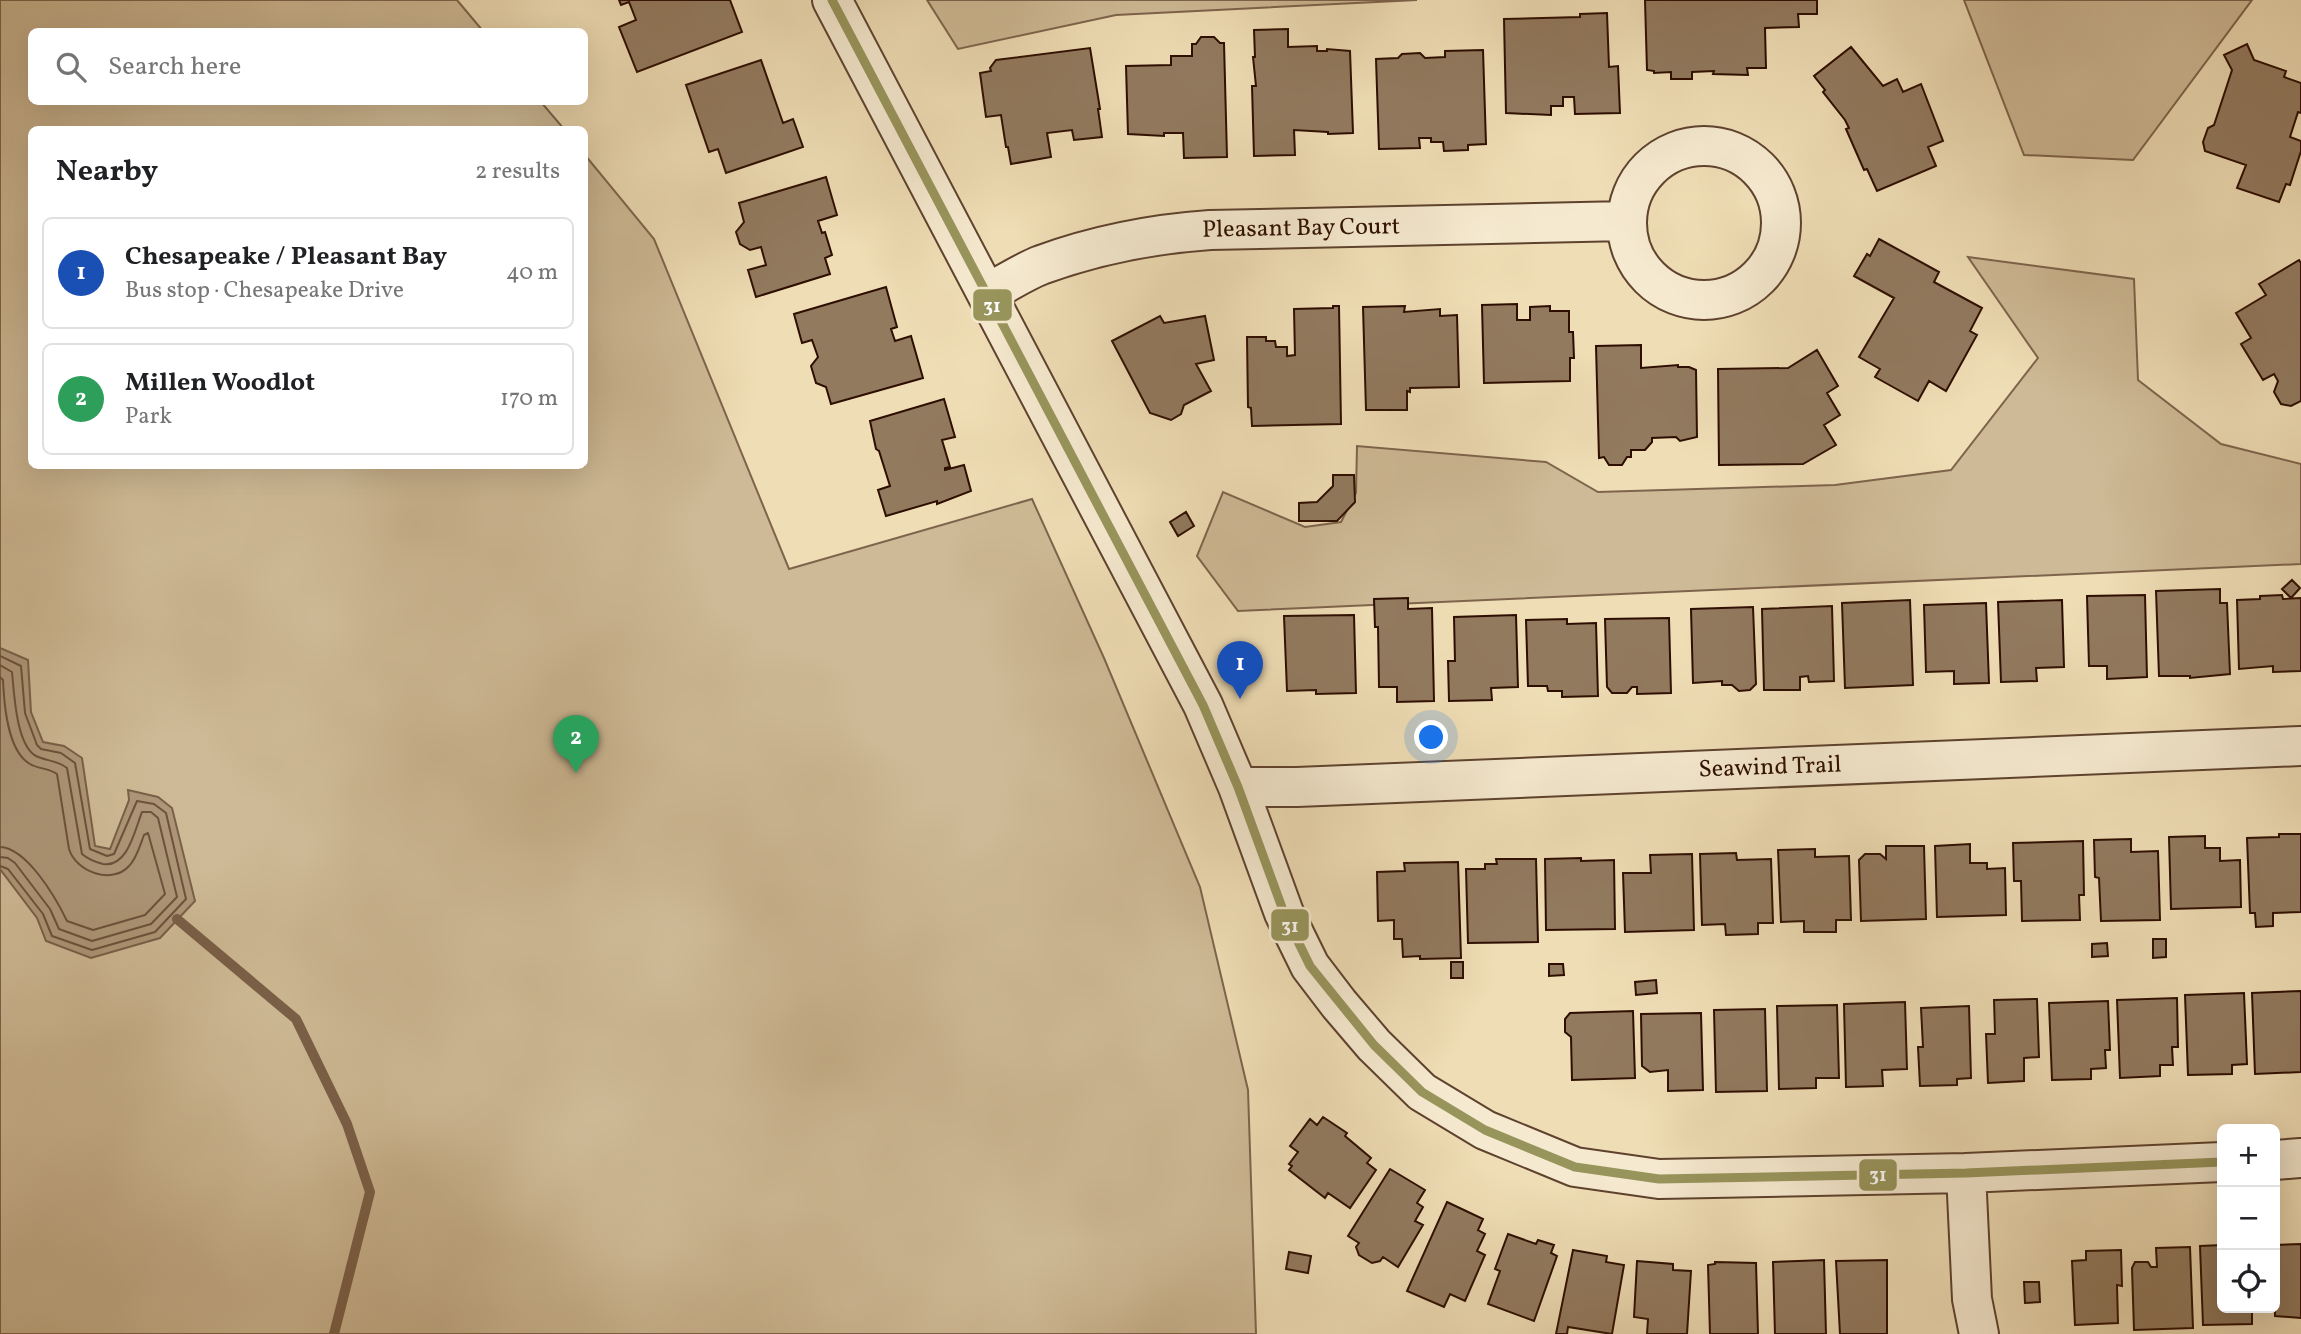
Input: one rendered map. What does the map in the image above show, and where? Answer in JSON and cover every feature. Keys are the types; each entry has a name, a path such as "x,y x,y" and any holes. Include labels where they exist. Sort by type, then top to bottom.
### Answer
{"street":[{"path":"832,0 1203,705 1238,787 1284,912 1310,966 1374,1045 1422,1092 1485,1130 1575,1167 1658,1179 1966,1173 2217,1162"},
{"path":"1711,146 1737,152 1754,164 1771,184 1781,211 1780,238 1774,256 1756,281 1734,295 1694,300 1668,292 1644,272 1630,249 1626,221 1631,195 1654,163 1677,150 1711,146"},
{"name":"Pleasant Bay Court","path":"988,293 1038,266 1154,234 1210,230 1626,221"},
{"name":"Seawind Trail","path":"1238,787 1311,787 2301,746"},
{"path":"2280,1160 2301,1158"},
{"path":"1966,1173 1972,1299 1979,1334"}],"shaded area":[{"path":"0,0 457,0 480,28 28,28 28,105 544,105 561,126 28,126 28,469 588,469 588,159 654,239 789,569 1032,499 1104,658 1200,887 1248,1090 1256,1334 0,1334"},
{"path":"927,0 1417,0 1116,15 958,49"},
{"path":"1964,0 2252,0 2133,160 2024,155"},
{"path":"1968,257 2134,279 2138,380 2221,444 2301,464 2301,564 1238,611 1197,556 1223,492 1305,527 1341,522 1356,493 1357,446 1546,462 1598,492 1835,485 1951,470 2038,358"}],"water":[{"path":"0,648 28,660 31,712 43,742 64,746 82,758 95,846 110,849 129,800 128,790 158,797 172,808 195,901 160,938 91,958 46,941 37,918 0,869"}],"building":[{"path":"619,0 730,0 742,32 637,72 619,27 636,20 629,2 621,5"},
{"path":"1645,0 1817,0 1817,14 1798,14 1799,27 1765,28 1766,68 1747,68 1748,75 1713,74 1714,71 1692,72 1692,79 1671,79 1671,72 1654,73 1647,70"},
{"path":"1607,13 1609,67 1618,66 1620,113 1575,114 1574,97 1563,97 1563,106 1551,106 1551,115 1506,113 1504,19 1580,17 1580,14"},
{"path":"1288,29 1288,47 1317,46 1317,51 1350,51 1353,133 1328,134 1294,130 1295,155 1254,156 1254,30"},
{"path":"1201,37 1214,37 1224,43 1227,157 1184,158 1183,133 1164,133 1164,136 1128,134 1126,66 1171,65 1171,56 1192,56 1192,44 1196,44"},
{"path":"2247,44 2254,60 2286,71 2284,77 2301,83 2301,113 2298,112 2290,137 2301,141 2301,151 2290,185 2286,184 2279,202 2237,188 2246,165 2205,151 2203,142 2208,128 2214,125 2232,70 2224,55"},
{"path":"1851,47 1883,86 1897,79 1903,92 1921,84 1943,141 1928,147 1936,166 1877,191 1867,169 1864,170 1846,129 1849,128 1845,120 1814,76"},
{"path":"1090,48 1102,137 1074,140 1072,130 1047,133 1051,157 1011,164 1001,115 986,117 980,73 991,71 990,68 996,60"},
{"path":"1483,50 1486,144 1468,145 1468,150 1444,151 1443,142 1419,138 1420,148 1379,149 1376,59 1420,53 1425,58 1445,57 1445,51"},
{"path":"761,60 783,123 793,119 803,147 726,173 718,149 709,152 686,85"},
{"path":"826,177 837,215 818,221 822,233 825,232 832,255 825,258 830,274 756,297 748,270 766,265 761,247 750,250 740,244 736,232 744,222 739,203"},
{"path":"1879,239 1939,272 1934,282 1982,308 1970,331 1977,335 1946,391 1929,381 1918,401 1875,377 1880,369 1859,357 1894,298 1854,276"},
{"path":"2299,260 2301,401 2291,406 2281,404 2274,392 2278,381 2274,374 2263,380 2241,344 2251,338 2236,313 2266,295 2259,284"},
{"path":"886,287 897,327 891,329 895,341 911,336 923,378 831,404 826,387 816,383 811,366 818,357 812,340 802,343 794,314"},
{"path":"1517,304 1517,320 1530,320 1530,307 1550,306 1550,311 1569,311 1569,332 1573,332 1574,358 1570,358 1570,381 1484,383 1482,305"},
{"path":"1339,306 1341,424 1252,426 1251,408 1248,407 1247,337 1266,337 1266,341 1275,341 1276,347 1287,347 1287,356 1295,355 1294,309"},
{"path":"1405,306 1404,312 1440,309 1440,316 1457,315 1459,387 1410,388 1410,392 1407,391 1407,410 1366,410 1363,307"},
{"path":"1160,316 1164,323 1205,316 1214,360 1196,364 1211,391 1184,405 1181,414 1171,420 1150,413 1112,341"},
{"path":"1641,345 1641,368 1678,365 1696,370 1697,437 1680,441 1676,437 1652,438 1645,450 1631,450 1631,457 1627,457 1622,465 1609,465 1604,457 1599,458 1596,346"},
{"path":"1817,350 1838,386 1827,393 1840,415 1824,425 1836,445 1803,464 1719,465 1718,369 1788,368"},
{"path":"944,399 955,437 942,440 950,467 945,470 964,465 971,491 937,504 937,501 886,516 878,490 890,486 876,449 870,421"},
{"path":"1333,475 1354,475 1355,502 1337,521 1299,521 1299,503 1317,502 1333,486"},
{"path":"1186,512 1194,526 1178,536 1170,522"},
{"path":"2292,580 2300,588 2291,598 2282,589"},
{"path":"2220,589 2220,603 2227,603 2230,674 2190,678 2159,676 2156,591"},
{"path":"2145,595 2147,677 2107,679 2107,666 2089,666 2087,596"},
{"path":"2282,595 2283,599 2301,598 2301,671 2273,672 2273,666 2239,669 2237,600"},
{"path":"1408,598 1408,609 1432,608 1434,701 1397,702 1397,687 1379,687 1378,627 1375,627 1374,599"},
{"path":"1910,600 1913,685 1845,688 1842,603"},
{"path":"2062,600 2064,667 2036,668 2037,681 2001,682 1998,602"},
{"path":"1986,603 1989,683 1954,684 1954,671 1926,672 1924,605"},
{"path":"1832,606 1834,681 1809,682 1808,676 1800,677 1800,690 1764,690 1762,609"},
{"path":"1753,607 1756,684 1750,690 1739,691 1732,685 1722,685 1722,681 1693,683 1691,609"},
{"path":"1354,615 1356,693 1316,694 1316,690 1287,691 1284,616"},
{"path":"1516,615 1518,687 1491,688 1492,700 1449,701 1448,661 1455,661 1454,617"},
{"path":"1669,618 1671,693 1637,694 1637,687 1632,687 1627,693 1612,693 1607,687 1605,619"},
{"path":"1567,619 1567,624 1596,623 1598,696 1562,697 1562,691 1548,691 1547,686 1528,686 1526,620"},
{"path":"2279,834 2301,834 2301,912 2273,913 2273,926 2256,927 2255,913 2250,913 2247,838 2279,837"},
{"path":"2205,836 2205,848 2220,848 2220,861 2240,860 2241,907 2171,909 2169,837"},
{"path":"2131,839 2131,852 2158,851 2160,920 2101,921 2099,878 2095,877 2094,840"},
{"path":"2083,841 2084,895 2079,895 2080,920 2022,921 2021,881 2014,881 2013,843"},
{"path":"1970,844 1970,863 1987,863 1987,869 2005,868 2006,915 1937,917 1935,846"},
{"path":"1886,846 1924,846 1926,919 1861,921 1859,860 1865,854 1880,854 1886,859"},
{"path":"1815,849 1815,857 1849,856 1851,920 1836,920 1836,932 1804,932 1804,921 1781,922 1778,850"},
{"path":"1736,853 1737,860 1771,859 1773,923 1758,923 1758,934 1726,935 1725,924 1702,925 1700,854"},
{"path":"1692,854 1694,930 1625,932 1623,873 1651,873 1650,855"},
{"path":"1581,858 1581,861 1614,860 1615,929 1546,930 1545,859"},
{"path":"1496,859 1536,859 1538,942 1468,943 1466,869 1485,869 1485,864 1497,864"},
{"path":"1458,862 1461,958 1403,957 1402,939 1394,939 1394,920 1378,921 1377,872 1405,871 1404,863"},
{"path":"2153,939 2166,939 2166,957 2153,958"},
{"path":"2107,943 2108,956 2092,957 2092,944"},
{"path":"1451,962 1463,962 1463,978 1451,978"},
{"path":"1549,964 1563,964 1564,975 1549,976"},
{"path":"1656,980 1657,993 1636,995 1635,982"},
{"path":"2301,991 2301,1072 2255,1074 2252,993"},
{"path":"2244,993 2247,1064 2232,1065 2232,1074 2188,1075 2185,995"},
{"path":"2177,998 2178,1047 2172,1047 2173,1065 2160,1065 2160,1076 2120,1078 2117,1000"},
{"path":"2037,999 2039,1057 2024,1058 2024,1081 1988,1083 1986,1034 1995,1034 1994,1000"},
{"path":"2108,1001 2110,1050 2105,1050 2106,1068 2091,1069 2091,1079 2052,1080 2049,1003"},
{"path":"1905,1002 1907,1069 1882,1070 1883,1086 1846,1087 1844,1004"},
{"path":"1837,1005 1839,1078 1816,1078 1816,1088 1779,1089 1777,1006"},
{"path":"1969,1006 1971,1078 1957,1079 1957,1085 1920,1086 1918,1047 1923,1047 1921,1008"},
{"path":"1765,1009 1767,1091 1716,1092 1714,1010"},
{"path":"1633,1011 1635,1078 1572,1080 1571,1037 1565,1032 1565,1019 1570,1013"},
{"path":"1701,1013 1703,1090 1668,1091 1668,1070 1650,1072 1642,1066 1641,1014"},
{"path":"1323,1117 1347,1133 1345,1136 1371,1158 1367,1163 1376,1170 1350,1208 1328,1193 1325,1198 1289,1170 1292,1166 1289,1164 1298,1152 1290,1146 1310,1119 1317,1125"},
{"path":"1390,1169 1425,1190 1417,1203 1423,1207 1415,1221 1423,1225 1398,1267 1383,1257 1372,1263 1359,1255 1356,1247 1359,1243 1348,1236"},
{"path":"1447,1202 1483,1219 1478,1230 1485,1234 1477,1251 1485,1255 1465,1301 1450,1294 1444,1307 1407,1291"},
{"path":"1508,1234 1536,1244 1538,1240 1554,1245 1551,1253 1557,1256 1534,1321 1488,1304 1500,1271 1495,1269"},
{"path":"2301,1244 2301,1318 2275,1316 2275,1313 2280,1313 2280,1245"},
{"path":"2217,1245 2217,1313 2252,1313 2252,1324 2203,1325 2200,1246"},
{"path":"2190,1247 2193,1328 2134,1330 2132,1268 2135,1262 2148,1262 2151,1267 2157,1267 2156,1248"},
{"path":"1573,1250 1607,1256 1606,1262 1624,1265 1612,1334 1568,1327 1567,1334 1556,1334"},
{"path":"2121,1250 2122,1286 2117,1285 2118,1323 2075,1325 2072,1261 2086,1260 2086,1251"},
{"path":"1289,1252 1311,1256 1308,1273 1286,1269"},
{"path":"1824,1260 1826,1334 1775,1334 1773,1262"},
{"path":"1887,1260 1887,1334 1840,1334 1836,1261"},
{"path":"1637,1261 1673,1264 1673,1270 1691,1271 1687,1334 1647,1334 1648,1319 1634,1317"},
{"path":"1715,1262 1756,1263 1758,1334 1710,1334 1708,1265"},
{"path":"2024,1282 2039,1282 2040,1302 2025,1303"}],"waterway":[{"path":"177,919 296,1019 347,1124 370,1192 334,1334"}],"transit line":[{"name":"31","path":"832,0 1203,705 1238,787 1284,913 1310,966 1374,1045 1422,1092 1485,1130 1575,1167 1659,1179 1966,1173 2217,1162"}],"place":[{"name":"Chesapeake / Pleasant Bay","path":"1240,699"},
{"name":"Millen Woodlot","path":"576,773"}]}
